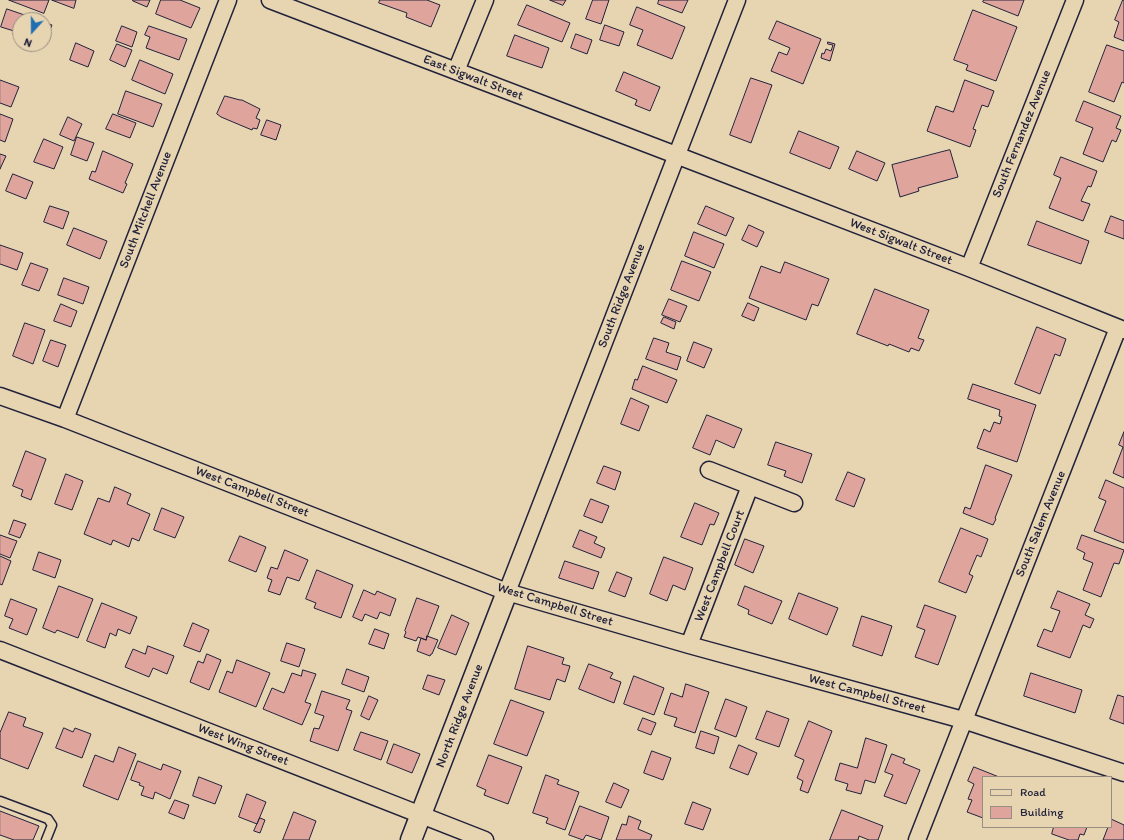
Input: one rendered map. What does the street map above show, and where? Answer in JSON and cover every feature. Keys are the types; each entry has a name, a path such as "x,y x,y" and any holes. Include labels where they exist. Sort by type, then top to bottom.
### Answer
{"street":[{"name":"South Mitchell Avenue","path":"64,419 228,0"},
{"name":"East Sigwalt Street","path":"270,0 676,155"},
{"path":"456,71 484,0"},
{"name":"South Ridge Avenue","path":"507,592 737,0"},
{"name":"South Fernandez Avenue","path":"969,268 1075,0"},
{"name":"West Sigwalt Street","path":"676,155 969,268 1121,329"},
{"name":"South Salem Avenue","path":"917,840 963,720 1121,329"},
{"name":"West Campbell Street","path":"0,396 64,419 507,592 689,645 963,720 1124,773"},
{"path":"709,470 794,503"},
{"name":"West Campbell Court","path":"689,645 750,486"},
{"name":"North Ridge Avenue","path":"411,840 422,815 507,592"},
{"name":"West Wing Street","path":"0,650 485,840"}],"lane":[{"path":"0,801 48,819 52,825 46,840"}],"building":[{"path":"9,0 49,0 44,12"},
{"path":"52,0 76,0 74,8"},
{"path":"133,0 150,0 147,7"},
{"path":"161,0 180,0 200,8 191,28 156,14"},
{"path":"380,0 427,0 440,5 431,27 406,17 407,13 379,3"},
{"path":"550,0 566,0 563,5"},
{"path":"593,0 609,0 601,24 586,19"},
{"path":"659,0 688,0 682,13 658,4"},
{"path":"984,0 1024,0 1018,16 983,2"},
{"path":"1123,0 1124,41 1114,37 1119,22 1115,20"},
{"path":"527,5 570,23 562,42 518,25"},
{"path":"637,7 685,27 672,59 637,45 643,30 630,25"},
{"path":"7,9 16,12 12,12 12,30 1,27"},
{"path":"973,10 1017,27 996,81 966,70 968,65 954,60"},
{"path":"777,21 821,39 803,84 771,71 779,52 787,55 790,48 769,39"},
{"path":"605,25 624,32 619,46 600,40"},
{"path":"122,26 137,32 132,47 116,41"},
{"path":"149,26 187,39 179,60 146,48 150,37 145,35"},
{"path":"576,34 592,40 587,54 571,48"},
{"path":"515,35 549,48 542,68 507,56"},
{"path":"828,42 835,44 830,61 821,58 822,53 824,54 826,49 831,51 833,45 828,44"},
{"path":"76,43 94,51 88,67 70,60"},
{"path":"117,44 132,50 125,67 110,60"},
{"path":"1107,45 1124,51 1124,83 1122,82 1114,102 1089,92"},
{"path":"140,60 173,74 165,94 132,80"},
{"path":"624,72 660,87 650,111 635,105 637,100 616,91"},
{"path":"751,78 772,85 751,143 730,135"},
{"path":"0,80 19,87 11,107 0,103"},
{"path":"965,80 994,91 988,107 982,105 973,129 976,130 970,147 927,131 936,106 953,112"},
{"path":"126,91 162,104 153,127 118,114"},
{"path":"225,96 242,100 260,109 256,118 260,120 257,129 253,128 252,130 217,114"},
{"path":"1084,101 1121,116 1116,128 1121,130 1116,142 1112,140 1103,162 1083,154 1093,128 1076,121"},
{"path":"0,114 13,119 5,142 0,140"},
{"path":"113,114 136,123 130,138 106,129"},
{"path":"68,117 82,124 74,141 60,135"},
{"path":"267,120 281,125 276,140 261,135"},
{"path":"799,131 839,147 830,169 790,153"},
{"path":"77,137 94,143 87,161 71,155"},
{"path":"44,139 63,147 54,169 34,162"},
{"path":"950,150 958,177 918,188 919,191 900,197 892,165"},
{"path":"103,151 133,164 125,183 127,184 123,193 89,179 92,171 95,172"},
{"path":"857,151 885,163 877,181 849,169"},
{"path":"0,154 6,156 0,169"},
{"path":"1061,157 1097,171 1091,187 1088,186 1081,201 1090,204 1083,221 1049,208 1061,178 1054,175"},
{"path":"13,174 33,182 26,199 6,191"},
{"path":"50,206 69,212 63,229 44,222"},
{"path":"706,206 734,218 726,236 698,224"},
{"path":"1111,216 1124,221 1124,239 1105,232"},
{"path":"1037,221 1089,241 1081,264 1028,245"},
{"path":"749,225 764,232 757,247 742,240"},
{"path":"74,228 107,241 100,259 67,245"},
{"path":"694,232 724,244 714,268 685,256"},
{"path":"0,245 23,253 17,270 0,264"},
{"path":"682,261 711,272 699,301 671,290"},
{"path":"785,262 829,279 818,306 812,304 806,320 749,298 761,266 780,273"},
{"path":"31,263 48,269 39,291 22,285"},
{"path":"64,278 89,287 83,304 58,295"},
{"path":"875,289 929,310 918,338 924,340 919,351 911,348 909,352 857,334"},
{"path":"669,299 687,306 680,322 662,315"},
{"path":"748,303 759,308 754,321 742,316"},
{"path":"61,304 77,311 71,327 54,321"},
{"path":"664,317 676,322 674,329 661,323"},
{"path":"25,323 45,330 33,364 13,356"},
{"path":"1037,327 1066,339 1060,356 1055,354 1040,394 1015,384"},
{"path":"654,338 669,343 666,352 681,357 677,370 646,359"},
{"path":"51,340 66,345 58,367 43,361"},
{"path":"694,342 712,349 704,368 687,361"},
{"path":"643,366 677,380 667,403 632,389 635,379 637,380"},
{"path":"973,384 1036,405 1017,462 977,448 984,429 990,432 994,422 1000,424 1002,417 999,416 1000,410 968,399"},
{"path":"631,398 649,406 639,431 621,424"},
{"path":"707,415 742,429 734,448 716,440 710,455 693,448"},
{"path":"1124,432 1124,478 1113,473 1123,447 1119,445"},
{"path":"776,442 812,454 802,483 784,476 786,471 768,465"},
{"path":"26,451 46,459 31,500 21,496 23,490 13,486"},
{"path":"986,465 1012,475 993,525 963,513 965,507 970,509"},
{"path":"604,466 621,472 615,490 597,483"},
{"path":"848,472 865,479 854,507 836,500"},
{"path":"66,474 83,481 72,510 55,504"},
{"path":"1106,480 1124,488 1124,543 1094,531 1106,501 1099,498"},
{"path":"115,487 131,494 127,504 150,514 139,541 132,538 129,547 113,540 111,545 84,534 98,498 109,502"},
{"path":"591,499 609,506 602,523 584,516"},
{"path":"695,503 719,513 714,525 710,524 702,545 681,537"},
{"path":"162,508 184,517 175,538 154,530"},
{"path":"14,520 26,524 20,538 9,534"},
{"path":"961,528 988,539 981,557 977,555 969,574 973,576 966,593 939,582"},
{"path":"580,530 597,537 594,543 605,548 601,558 573,547"},
{"path":"0,535 17,541 10,558 0,554"},
{"path":"1082,535 1124,550 1119,564 1114,563 1101,597 1083,590 1093,563 1083,559 1085,553 1077,549"},
{"path":"240,536 266,547 256,572 229,561"},
{"path":"745,539 764,546 753,573 735,565"},
{"path":"285,550 308,560 299,581 287,577 280,595 268,591 272,580 267,578 271,567 277,569"},
{"path":"39,552 61,560 55,578 33,570"},
{"path":"0,556 11,561 2,585 0,584"},
{"path":"664,557 693,568 685,590 673,585 667,601 650,594"},
{"path":"565,561 599,572 593,589 559,578"},
{"path":"317,570 353,585 341,618 314,608 316,603 306,599"},
{"path":"617,572 632,578 625,597 609,591"},
{"path":"59,586 93,599 78,638 57,630 55,633 43,628"},
{"path":"745,586 782,601 772,624 748,614 749,610 738,605"},
{"path":"364,590 375,595 377,591 396,599 390,616 380,612 377,619 365,614 362,621 353,617"},
{"path":"1058,591 1090,604 1085,615 1094,619 1090,628 1083,625 1070,658 1037,646 1044,629 1052,632 1060,611 1051,608"},
{"path":"799,593 838,608 827,635 789,619"},
{"path":"417,598 439,606 426,640 418,637 416,641 404,637"},
{"path":"11,599 37,609 27,635 9,628 13,619 5,616"},
{"path":"102,603 137,617 130,634 118,629 116,636 110,633 105,648 87,641"},
{"path":"925,605 956,616 938,665 915,657 925,630 917,627"},
{"path":"452,615 469,623 456,655 438,648"},
{"path":"862,616 892,626 882,656 853,646"},
{"path":"193,623 209,630 200,652 184,646"},
{"path":"375,629 389,634 384,649 369,644"},
{"path":"427,636 438,640 430,656 417,651 421,638 426,640"},
{"path":"287,643 305,649 299,667 281,661"},
{"path":"148,646 174,656 167,674 153,668 149,677 125,667 133,649 145,654"},
{"path":"528,646 564,658 562,664 570,666 565,682 557,679 550,700 515,689"},
{"path":"207,654 221,660 209,690 190,682 198,661 203,663"},
{"path":"237,660 270,673 256,707 219,692 227,671 232,673"},
{"path":"589,664 613,673 610,678 621,682 614,703 579,689"},
{"path":"347,669 369,677 364,692 342,684"},
{"path":"303,670 316,674 305,702 311,704 302,725 263,709 272,688 284,693 292,673 301,676"},
{"path":"1031,673 1082,690 1075,713 1024,696"},
{"path":"428,675 445,680 439,695 423,689"},
{"path":"634,676 664,688 654,715 624,704"},
{"path":"686,684 709,692 695,733 674,726 677,718 664,714 671,693 682,697"},
{"path":"322,691 350,700 346,709 352,711 338,751 310,741 314,728 319,729 324,716 315,713"},
{"path":"1118,695 1124,697 1124,724 1110,719"},
{"path":"369,696 378,700 369,720 361,716"},
{"path":"726,699 747,707 736,737 715,729"},
{"path":"511,700 544,712 527,756 494,744"},
{"path":"767,711 789,719 779,747 756,739"},
{"path":"9,712 26,718 23,726 43,733 28,769 0,758 0,733"},
{"path":"643,718 656,723 651,735 638,730"},
{"path":"809,721 832,731 808,793 800,790 803,781 797,778 804,760 795,756"},
{"path":"64,728 73,732 75,728 91,734 82,758 56,748"},
{"path":"701,731 719,737 714,754 696,748"},
{"path":"361,732 388,741 381,760 354,750"},
{"path":"866,738 887,745 875,783 865,780 861,794 846,790 848,784 835,780 840,763 857,768"},
{"path":"394,744 420,754 412,773 387,763"},
{"path":"739,745 757,753 748,775 730,768"},
{"path":"119,747 136,754 118,800 83,786 95,755 113,762"},
{"path":"652,751 671,758 663,780 644,773"},
{"path":"892,754 905,759 903,763 920,770 906,804 884,796 893,775 885,772"},
{"path":"489,755 522,767 508,804 484,795 486,790 477,786"},
{"path":"138,761 161,770 163,764 181,771 170,799 155,792 153,799 141,795 144,787 139,785 140,783 131,780"},
{"path":"974,767 996,776 982,776 982,818 967,812 972,800 968,799 974,784 968,781"},
{"path":"546,775 559,780 557,784 579,792 565,830 546,823 548,818 533,813"},
{"path":"199,777 222,786 215,804 193,796"},
{"path":"614,783 629,790 621,808 606,802"},
{"path":"247,794 266,802 257,824 239,817"},
{"path":"175,800 189,805 184,819 169,813"},
{"path":"693,802 711,809 703,830 685,824"},
{"path":"580,806 609,817 601,840 586,835 583,840 569,835"},
{"path":"842,810 883,826 878,840 869,840 859,836 858,840 830,840"},
{"path":"0,811 39,826 33,840 14,840 0,835"},
{"path":"294,812 316,821 309,840 283,840"},
{"path":"629,816 641,821 638,829 652,835 650,840 616,840 622,824 626,825"},
{"path":"260,818 265,820 260,833 254,831"},
{"path":"1112,819 1124,825 1124,840 1103,840 1108,828 1112,828"},
{"path":"1054,828 1087,828 1084,835 1080,834 1078,840 1069,840 1052,834"}]}
